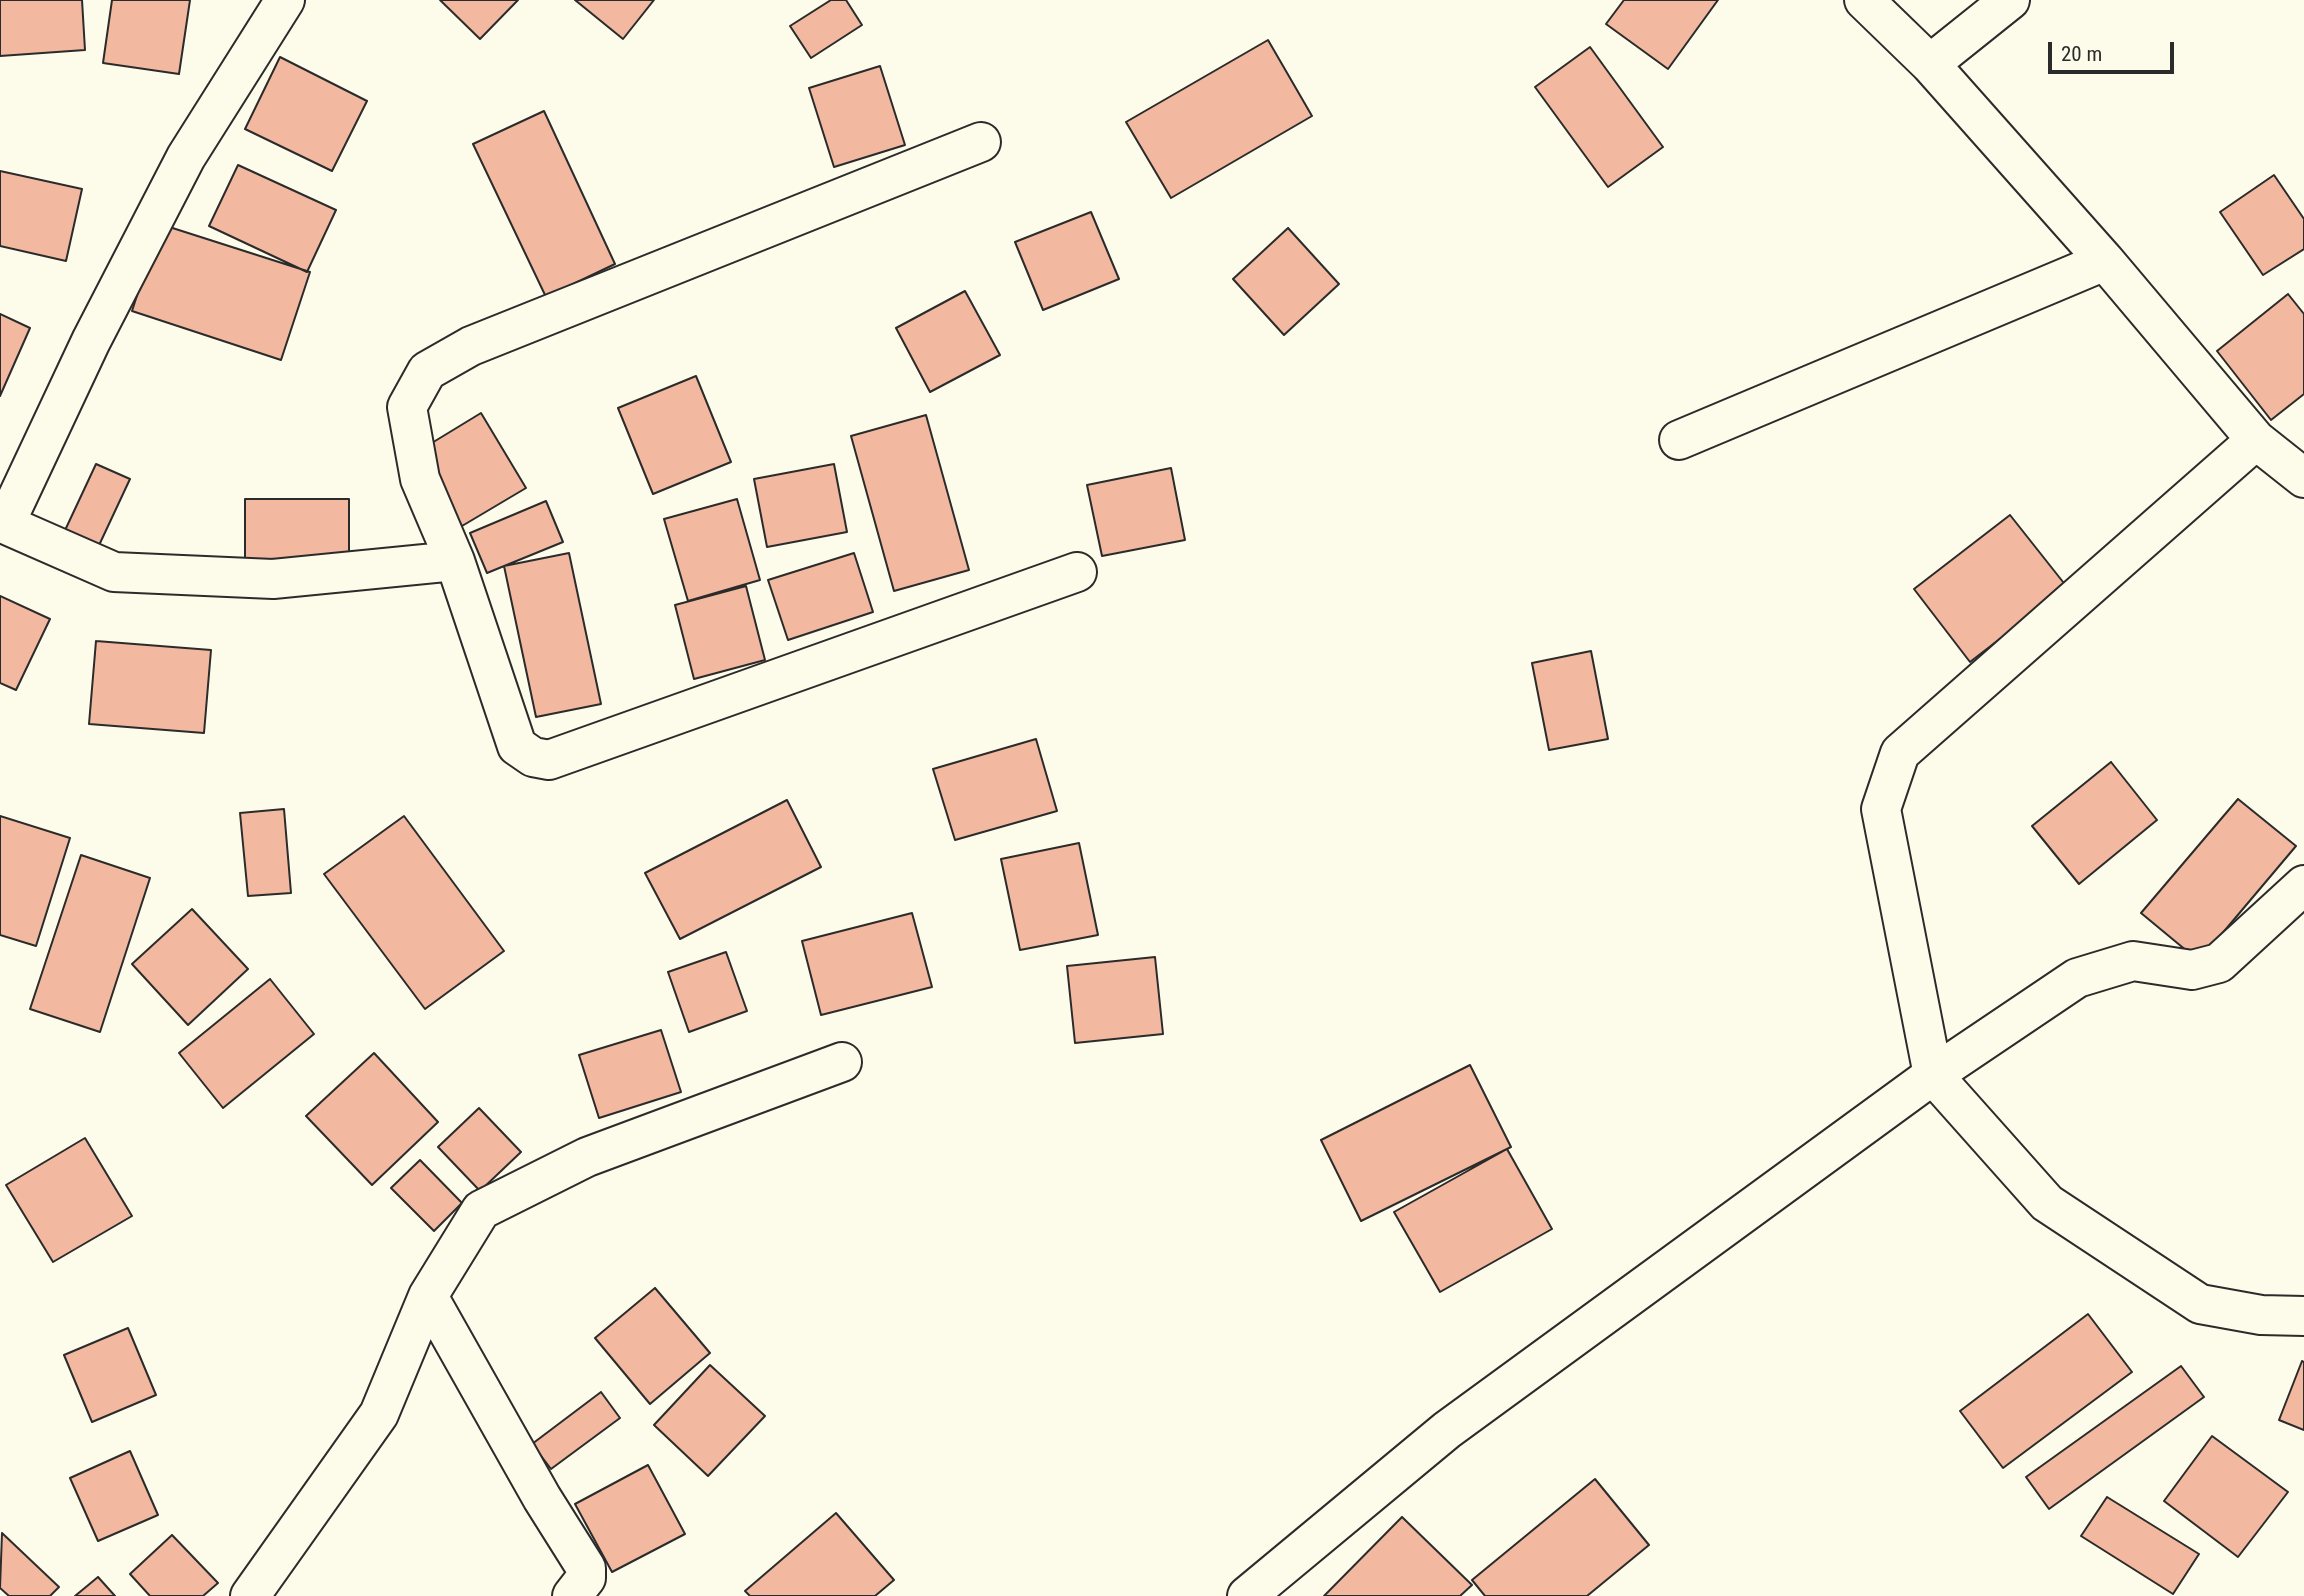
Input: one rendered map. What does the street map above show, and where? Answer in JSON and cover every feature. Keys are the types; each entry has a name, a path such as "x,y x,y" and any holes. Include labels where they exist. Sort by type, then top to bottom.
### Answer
{"street":[{"path":"285,0 186,157 91,341 3,523 114,572 273,579 455,561"},
{"path":"1864,0 1930,64 2105,261 2256,440 2304,478"},
{"path":"1930,64 2010,0"},
{"path":"981,142 471,346 427,371 407,407 420,479 455,561 517,746 533,757 549,760 1077,572"},
{"path":"1679,440 2105,261"},
{"path":"2256,440 1900,753 1881,809 1933,1075 2047,1203 2200,1304 2261,1315 2304,1316"},
{"path":"1247,1596 1447,1430 1933,1075 2077,978 2133,961 2192,970 2219,963 2304,885"},
{"path":"250,1596 379,1414 428,1296 481,1210 587,1157 842,1062"},
{"path":"428,1296 542,1498 586,1569 586,1578 572,1596"}],"building":[{"path":"0,0 82,0 85,50 0,56"},
{"path":"112,0 190,0 179,74 103,63"},
{"path":"440,0 518,0 480,39"},
{"path":"575,0 654,0 623,39"},
{"path":"831,0 846,0 862,25 811,58 790,26"},
{"path":"1624,0 1718,0 1668,69 1606,24"},
{"path":"1268,40 1312,116 1171,198 1126,122"},
{"path":"1590,47 1663,147 1608,187 1535,87"},
{"path":"280,57 367,101 332,171 245,129"},
{"path":"880,66 905,145 834,167 809,88"},
{"path":"544,111 615,264 546,297 473,144"},
{"path":"238,165 336,210 307,272 209,226"},
{"path":"0,171 82,189 66,261 0,246"},
{"path":"2274,175 2304,219 2304,249 2263,275 2220,212"},
{"path":"1091,212 1119,279 1043,310 1015,242"},
{"path":"160,224 310,272 281,360 132,311"},
{"path":"1288,228 1339,284 1284,335 1233,279"},
{"path":"965,291 1000,355 930,392 896,328"},
{"path":"2288,294 2304,314 2304,394 2271,420 2217,351"},
{"path":"0,314 30,328 0,396"},
{"path":"696,376 731,462 653,494 618,408"},
{"path":"481,413 526,488 462,526 417,452"},
{"path":"926,415 969,570 894,591 851,436"},
{"path":"96,464 130,479 94,556 60,541"},
{"path":"834,464 847,532 767,547 754,479"},
{"path":"1171,468 1185,540 1102,556 1087,485"},
{"path":"245,499 349,499 349,564 245,564"},
{"path":"737,499 760,580 688,601 664,519"},
{"path":"546,501 563,542 487,573 470,533"},
{"path":"2010,515 2067,587 1970,662 1914,589"},
{"path":"569,553 601,704 536,717 504,566"},
{"path":"854,553 873,612 788,640 768,580"},
{"path":"746,586 765,660 694,679 675,605"},
{"path":"0,596 50,619 16,690 0,683"},
{"path":"96,641 211,650 204,733 89,724"},
{"path":"1591,651 1608,739 1549,750 1532,663"},
{"path":"1036,739 1057,811 955,840 933,769"},
{"path":"2111,762 2157,820 2079,884 2032,826"},
{"path":"2238,799 2296,846 2199,961 2141,913"},
{"path":"787,800 821,867 680,939 645,873"},
{"path":"284,809 291,893 248,896 240,813"},
{"path":"0,816 70,838 36,946 0,935"},
{"path":"404,816 504,951 425,1009 324,874"},
{"path":"1079,843 1098,935 1020,950 1001,859"},
{"path":"81,855 150,878 100,1032 30,1009"},
{"path":"192,909 248,969 188,1025 132,964"},
{"path":"912,913 932,987 821,1015 802,941"},
{"path":"726,952 747,1011 689,1032 668,972"},
{"path":"1155,957 1163,1034 1075,1043 1067,966"},
{"path":"270,979 314,1034 223,1108 179,1053"},
{"path":"661,1030 681,1092 599,1118 579,1055"},
{"path":"374,1053 438,1122 372,1185 306,1116"},
{"path":"1470,1065 1511,1147 1361,1221 1321,1140"},
{"path":"479,1108 521,1152 480,1191 438,1147"},
{"path":"85,1138 132,1216 53,1262 6,1185"},
{"path":"1507,1149 1552,1229 1440,1292 1394,1212"},
{"path":"420,1160 462,1203 434,1231 391,1188"},
{"path":"655,1288 710,1353 650,1404 595,1338"},
{"path":"2088,1314 2132,1372 2003,1468 1960,1411"},
{"path":"128,1328 156,1395 92,1422 64,1355"},
{"path":"2302,1361 2304,1362 2304,1430 2279,1420"},
{"path":"710,1365 765,1416 708,1476 654,1425"},
{"path":"2181,1366 2204,1397 2049,1509 2026,1477"},
{"path":"601,1392 620,1418 551,1469 532,1444"},
{"path":"2212,1436 2288,1492 2238,1557 2164,1501"},
{"path":"130,1451 158,1515 98,1541 70,1478"},
{"path":"648,1465 685,1534 612,1572 575,1504"},
{"path":"1595,1479 1649,1545 1587,1596 1485,1596 1472,1580"},
{"path":"2107,1497 2199,1554 2173,1594 2081,1536"},
{"path":"836,1513 894,1580 875,1596 750,1596 745,1591"},
{"path":"1402,1517 1472,1585 1460,1596 1324,1596"},
{"path":"2,1533 59,1587 50,1596 9,1596 0,1588"},
{"path":"172,1535 218,1583 203,1596 150,1596 130,1574"},
{"path":"98,1577 115,1596 75,1596"}]}
